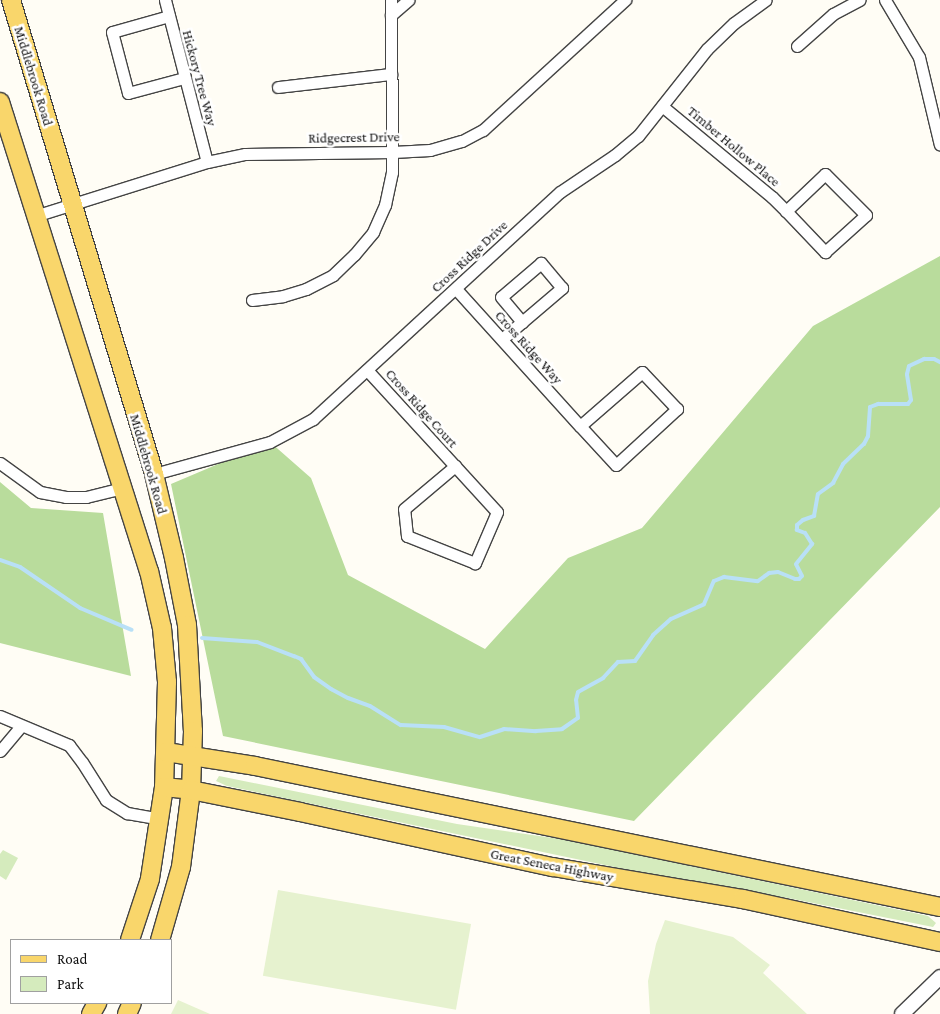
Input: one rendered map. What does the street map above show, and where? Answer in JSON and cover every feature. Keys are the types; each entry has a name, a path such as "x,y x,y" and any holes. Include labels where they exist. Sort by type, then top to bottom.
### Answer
{"main road":[{"name":"Middlebrook Road","path":"11,0 154,474 174,558 187,625 191,679 191,790 181,868 160,939"},
{"path":"0,102 38,215 121,488 149,571 162,628 167,682 164,786 150,879 130,939"},
{"path":"166,752 192,755 650,846 940,907"},
{"name":"Great Seneca Highway","path":"164,786 191,790 553,867 743,899 940,942"}],"street":[{"name":"Hickory Tree Way","path":"165,0 207,162"},
{"path":"252,300 283,296 306,289 333,275 354,255 373,232 385,205 392,172 391,0"},
{"path":"391,15 408,0"},
{"name":"Ridgecrest Drive","path":"38,215 207,162 245,154 430,150 462,141 482,130 625,0"},
{"name":"Cross Ridge Drive","path":"154,474 270,442 313,419 560,192 615,156 638,136 707,49 734,23 766,0"},
{"path":"797,46 833,14 859,0"},
{"path":"885,0 919,58 935,97 940,145"},
{"path":"169,16 112,32 128,92 184,78"},
{"path":"278,87 391,74"},
{"name":"Timber Hollow Place","path":"662,106 765,191 825,252 866,216 825,174 786,211"},
{"path":"502,339 522,322 562,288 541,263 502,297 522,322"},
{"name":"Cross Ridge Way","path":"456,289 502,339 580,426 616,465 677,409 642,372 580,426"},
{"name":"Cross Ridge Court","path":"367,370 455,466 497,512 475,563 407,536 404,509 455,466"},
{"path":"0,463 40,492 66,497 86,496 121,488"},
{"path":"0,716 69,745 106,800 127,813 160,819"},
{"path":"0,751 21,726"},
{"path":"902,1014 940,978"}],"green space":[{"path":"940,256 940,507 634,821 223,736 171,484 270,442 311,478 348,575 485,649 568,558 642,528 813,326"},
{"path":"0,482 31,508 103,513 131,676 0,643"},
{"path":"219,776 457,824 567,840 928,916 936,923 933,927 788,898 710,887 227,786 216,781"},
{"path":"3,850 18,858 6,880 0,876 0,854"},
{"path":"278,890 471,924 456,1010 263,976"},
{"path":"665,920 733,937 770,965 763,973 807,1014 650,1014 648,981 656,944"},
{"path":"178,1000 210,1014 171,1014"}],"waterway":[{"path":"202,638 257,642 301,659 314,677 331,689 370,706 401,725 444,727 480,737 504,729 536,731 562,729 578,718 576,700 578,692 603,678 618,662 635,661 653,635 671,619 704,604 714,581 724,577 758,581 769,573 778,572 799,579 802,576 796,564 812,544 805,533 797,530 797,525 803,520 814,516 818,494 833,483 843,464 864,444 868,436 870,407 878,404 908,404 911,400 907,374 909,366 924,359 934,359 940,362"},
{"path":"0,560 20,567 80,608 132,630"}]}
